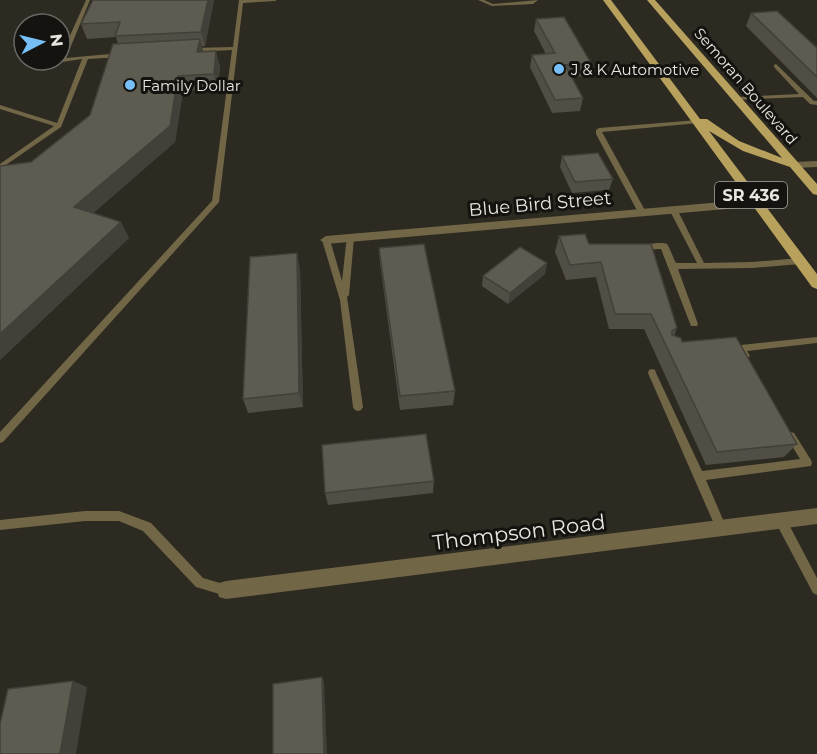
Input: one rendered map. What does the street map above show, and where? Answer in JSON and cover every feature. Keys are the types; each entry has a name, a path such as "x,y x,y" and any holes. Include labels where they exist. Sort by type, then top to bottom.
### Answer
{"main road":[{"name":"SR 436","path":"607,0 817,284"},
{"name":"Semoran Boulevard","path":"651,0 817,191"},
{"path":"685,105 734,144 765,158 795,165"}],"street":[{"path":"795,165 817,164"},
{"name":"Blue Bird Street","path":"326,240 757,203"},
{"name":"Thompson Road","path":"226,590 817,516"}],"lane":[{"path":"88,0 62,60 132,54"},
{"path":"0,439 215,202 241,1 275,0"},
{"path":"480,0 492,5 533,3 536,0"},
{"path":"189,51 235,48"},
{"path":"0,167 59,126 86,57"},
{"path":"776,66 812,104 817,103"},
{"path":"737,99 804,95"},
{"path":"0,107 59,126"},
{"path":"643,213 599,134 599,130 697,122"},
{"path":"674,211 702,266"},
{"path":"344,300 350,238"},
{"path":"326,240 344,300 358,407"},
{"path":"633,248 664,246 694,324"},
{"path":"673,266 752,265 800,261"},
{"path":"752,367 737,347 817,340"},
{"path":"652,373 722,529"},
{"path":"699,476 807,463 785,425"},
{"path":"0,525 85,516 119,516 147,527 200,583 226,590"},
{"path":"781,521 817,589"}],"building":[{"path":"93,0 208,0 201,32 115,36 120,22 81,24"},
{"path":"777,11 817,48 817,77 751,13"},
{"path":"564,17 591,63 565,65 583,98 555,100 532,55 555,53 536,19"},
{"path":"200,39 197,52 216,51 214,74 178,76 170,126 74,207 121,222 0,334 0,166 31,162 90,115 113,44"},
{"path":"598,153 613,179 575,182 562,156"},
{"path":"585,234 589,244 651,244 677,328 672,331 672,335 681,338 682,342 736,337 797,444 717,452 651,314 615,314 601,262 570,265 559,236"},
{"path":"424,244 455,391 400,396 379,248"},
{"path":"520,247 547,263 510,293 483,276"},
{"path":"297,253 299,393 243,399 250,257"},
{"path":"426,434 434,481 325,493 322,445"},
{"path":"322,677 324,754 273,754 273,684"},
{"path":"73,681 60,754 0,754 0,724 8,689"}],"place":[{"name":"J & K Automotive","path":"559,69"},
{"name":"Family Dollar","path":"130,85"}]}
